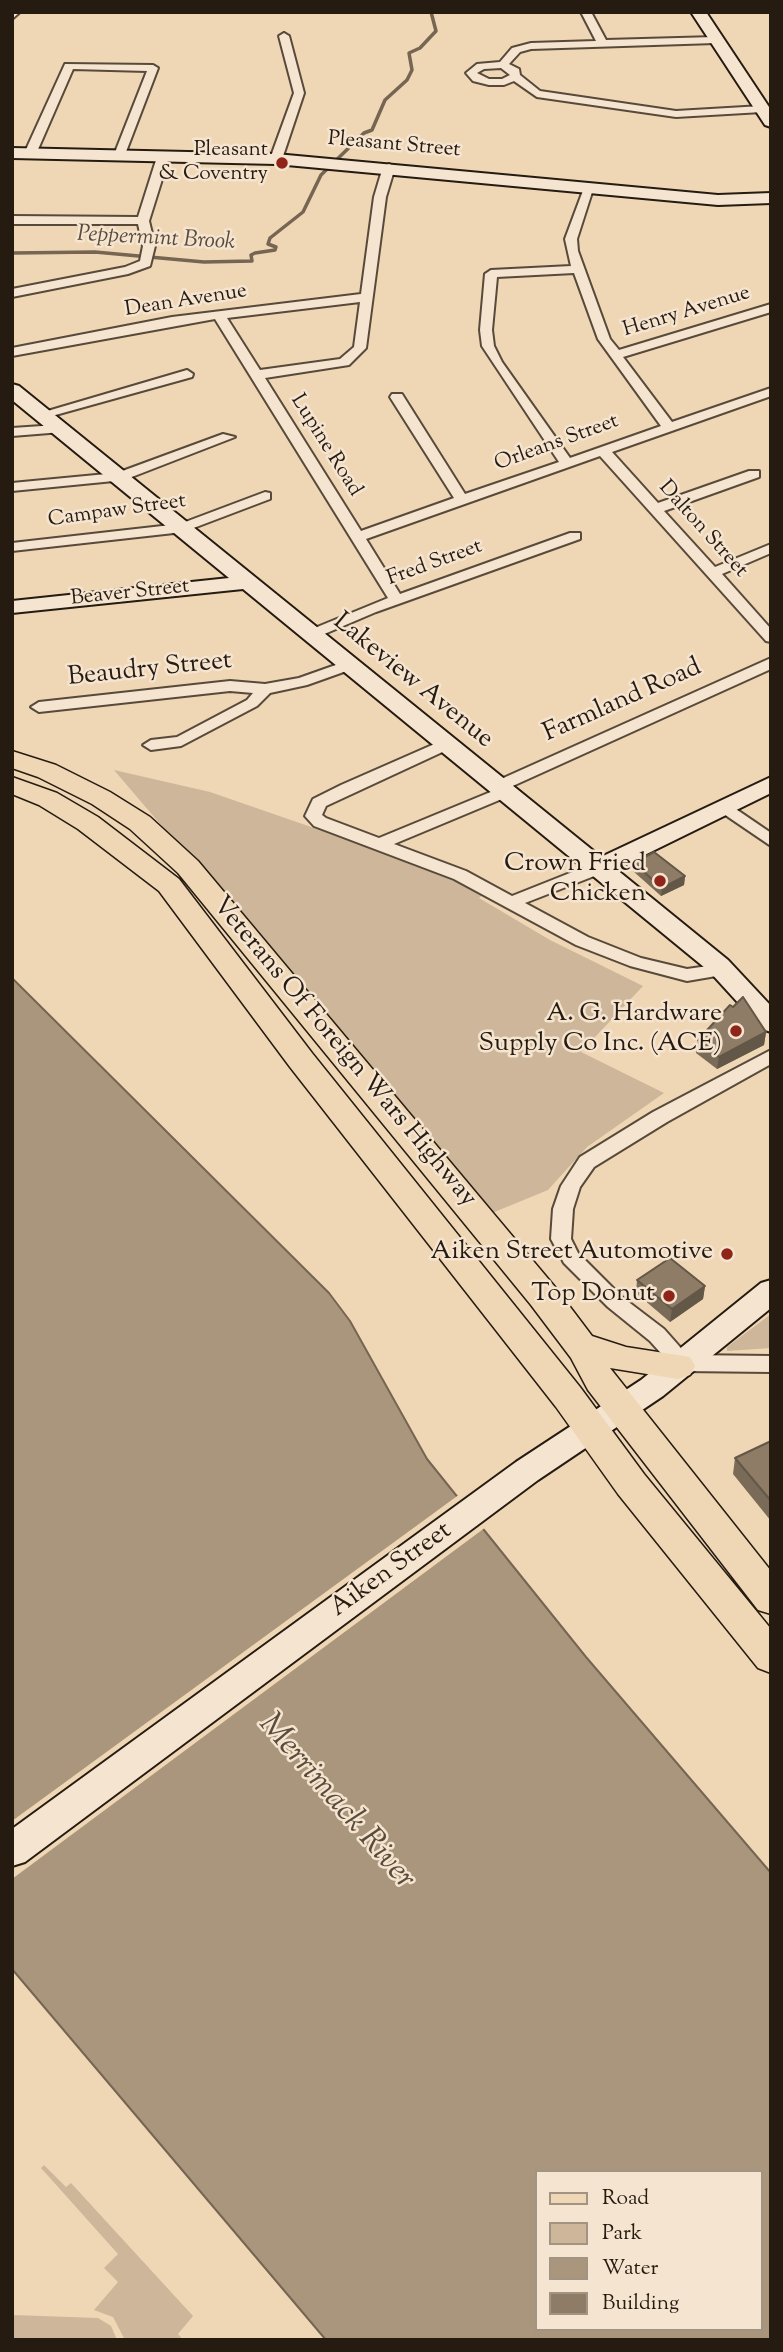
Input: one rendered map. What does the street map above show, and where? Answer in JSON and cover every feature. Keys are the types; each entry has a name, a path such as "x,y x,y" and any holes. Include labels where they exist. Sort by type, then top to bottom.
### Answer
{"main road":[{"path":"698,12 766,116"},
{"name":"Pleasant Street","path":"12,153 276,159 389,167 718,200 771,198"},
{"path":"718,200 771,216"},
{"name":"Lakeview Avenue","path":"12,390 722,970 771,1023"},
{"name":"Beaver Street","path":"12,607 249,582"},
{"name":"Veterans Of Foreign Wars Highway","path":"12,759 47,771 101,799 140,823 169,848 450,1181 579,1345 600,1381 621,1408"},
{"path":"596,869 771,784"},
{"name":"Veterans Of Foreign Wars Highway","path":"12,785 48,799 88,823 169,885 301,1060 590,1428"},
{"name":"Aiken Street","path":"12,1850 503,1489 621,1408 771,1291"},
{"path":"579,1345 626,1360 680,1364"},
{"path":"621,1408 771,1599"},
{"path":"590,1428 631,1484 771,1657"}],"street":[{"path":"586,12 602,43"},
{"path":"276,159 299,93 284,36"},
{"path":"503,65 516,50 531,46 715,40"},
{"path":"515,76 507,81 489,82 477,79 471,74 481,66 503,65 515,71 515,76 537,94 676,114 766,116"},
{"path":"30,153 69,66 153,68 120,155"},
{"path":"12,293 143,266 148,258 143,221 148,197 163,157"},
{"path":"256,375 350,358 360,348 364,338 380,197 389,167"},
{"path":"590,188 571,242 579,269 604,339 668,426"},
{"path":"12,220 143,221"},
{"path":"566,462 496,362 488,346 486,330 491,274 579,269"},
{"name":"Dean Avenue","path":"12,352 219,315 368,297"},
{"name":"Henry Avenue","path":"615,355 771,308"},
{"name":"Lupine Road","path":"219,315 397,600"},
{"path":"41,415 187,374"},
{"name":"Orleans Street","path":"357,537 771,392"},
{"path":"397,397 462,500"},
{"path":"12,432 57,429"},
{"path":"12,487 119,477 228,437"},
{"name":"Dalton Street","path":"602,450 771,638"},
{"path":"655,509 754,474"},
{"name":"Campaw Street","path":"12,547 183,528 265,496"},
{"name":"Fred Street","path":"310,635 397,600 575,536"},
{"path":"712,573 771,548"},
{"name":"Farmland Road","path":"380,844 771,663"},
{"path":"151,745 181,741 252,703 265,689 302,682 347,666"},
{"name":"Beaudry Street","path":"39,707 230,686 265,689"},
{"path":"445,746 319,803 313,816 320,822 460,875 582,941 636,962 687,975 722,970"},
{"path":"724,806 771,841"},
{"path":"512,902 596,869"},
{"path":"771,1056 660,1117 587,1162 571,1186 563,1209 561,1238 571,1258 615,1302 657,1335 680,1364 771,1364"}],"green space":[{"path":"114,770 210,792 444,873 485,893 479,898 550,940 643,986 581,1052 664,1093 587,1147 548,1190 492,1213"},
{"path":"771,1314 771,1348 727,1351 727,1347"},
{"path":"44,2165 66,2187 71,2183 193,2316 178,2334 183,2340 125,2340 113,2317 94,2310 118,2282 104,2268 118,2254 41,2168"},
{"path":"12,2315 98,2318 111,2326 117,2340 12,2340"}],"water":[{"name":"Merrimack River","path":"12,978 329,1293 350,1321 427,1459 586,1657 771,1873 771,2340 326,2340 12,1969"}],"pier":[{"path":"460,1494 486,1527 12,1879 12,1821"}],"building":[{"path":"654,852 685,876 662,888 634,863"},
{"name":"A. G. Hardware Supply Co Inc. (ACE)","path":"743,997 766,1032 719,1057 698,1040 730,1005 733,1007"},
{"path":"670,1258 705,1286 672,1309 637,1280"},
{"path":"771,1441 771,1501 735,1458"}],"waterway":[{"name":"Peppermint Brook","path":"12,253 95,252 204,262 252,261 251,255 255,253 275,250 276,247 268,244 270,238 303,212 321,175 364,133 372,130 385,100 407,80 412,70 409,53 420,48 436,31 431,12"}],"place":[{"name":"Pleasant & Coventry","path":"282,163"},
{"name":"Crown Fried Chicken","path":"660,881"},
{"name":"A. G. Hardware Supply Co Inc. (ACE)","path":"736,1031"},
{"name":"Aiken Street Automotive","path":"727,1254"},
{"name":"Top Donut","path":"669,1296"}]}
